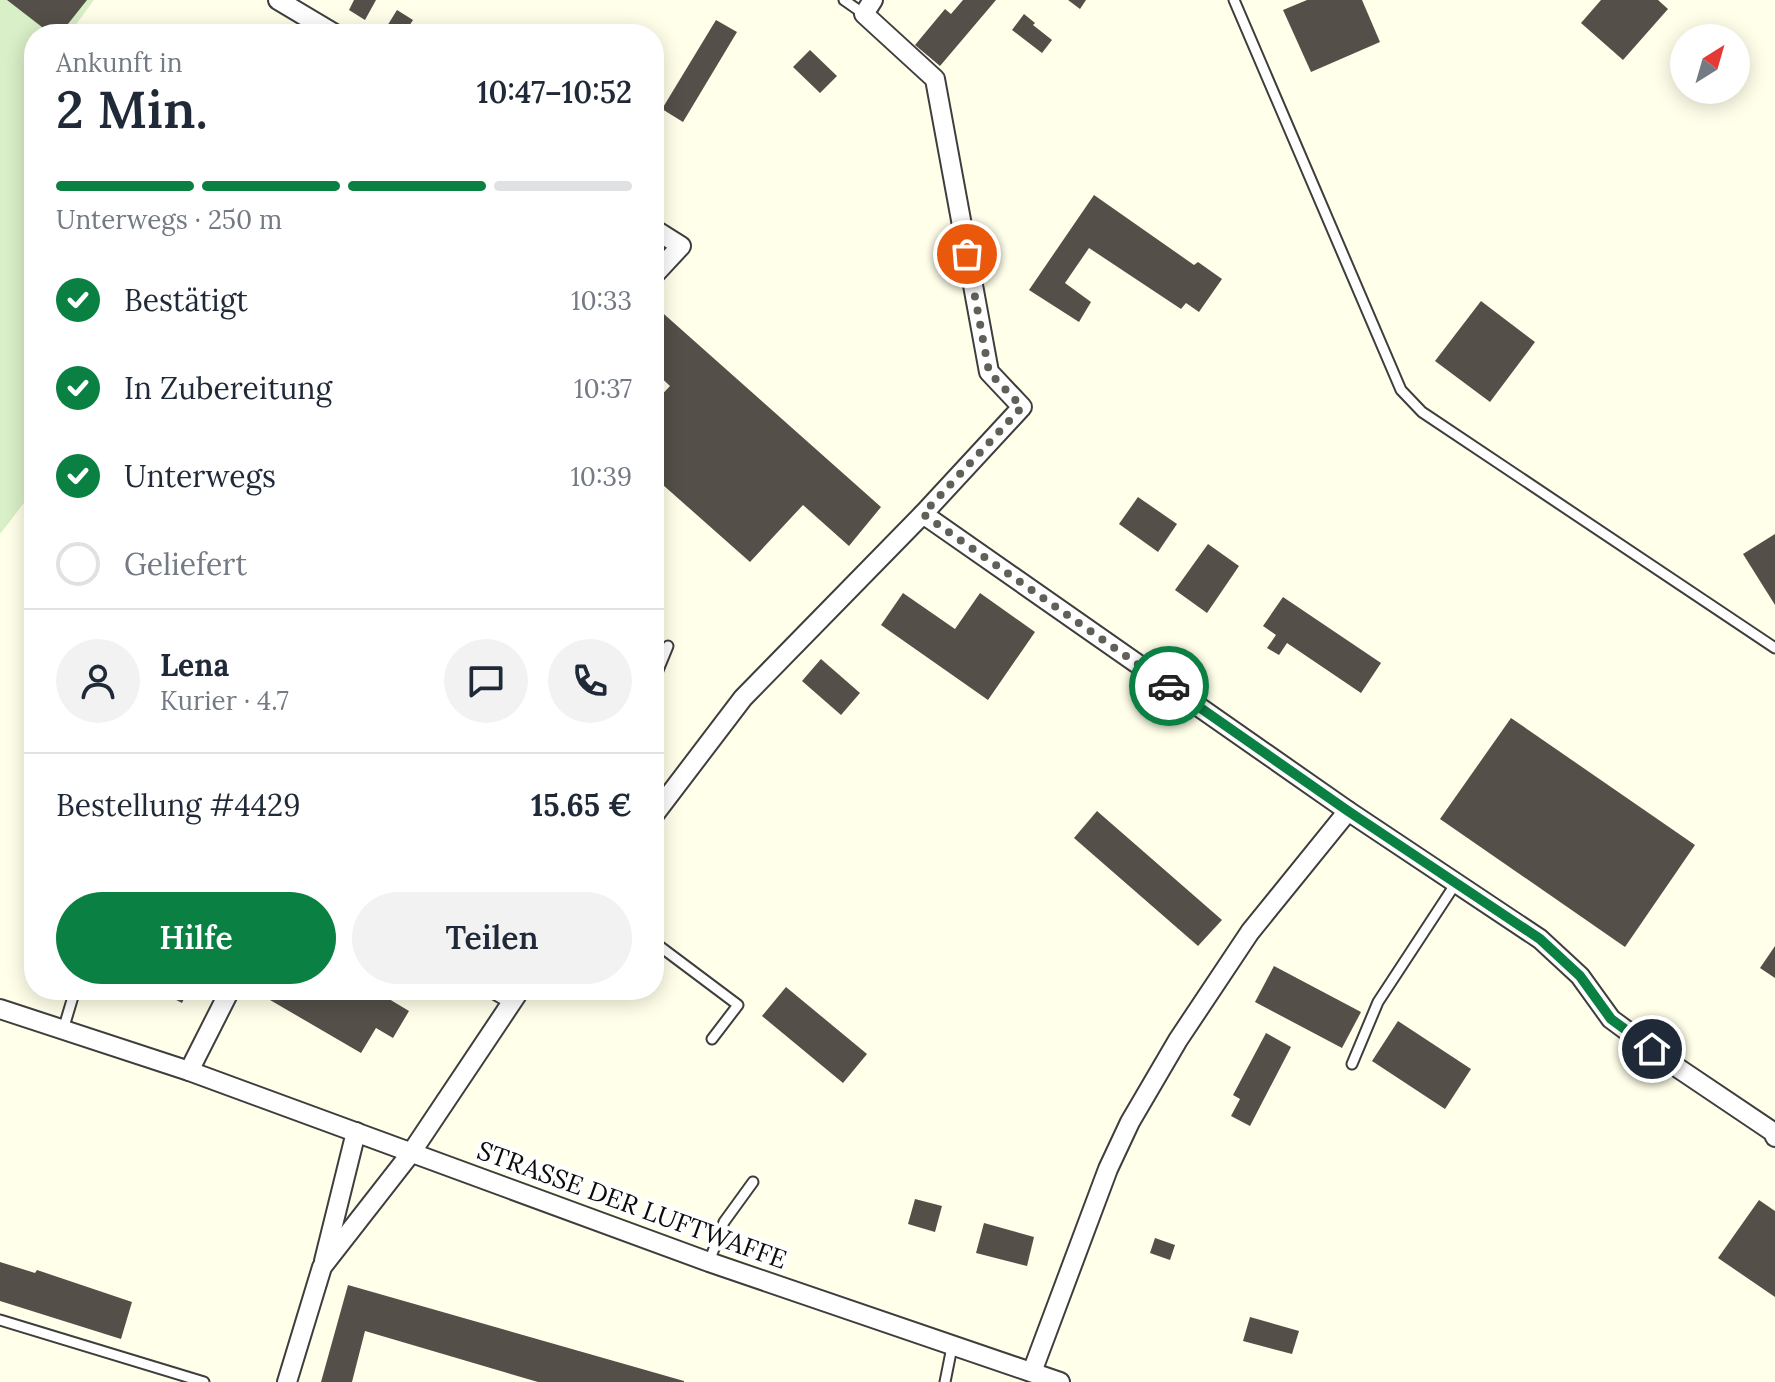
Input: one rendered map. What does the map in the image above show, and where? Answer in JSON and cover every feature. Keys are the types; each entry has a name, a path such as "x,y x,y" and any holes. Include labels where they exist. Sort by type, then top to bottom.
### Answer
{"street":[{"path":"278,0 318,24"},
{"path":"664,802 743,698 923,514 1022,407 989,372 935,79 868,7"},
{"path":"664,235 681,246 664,264"},
{"path":"923,514 1348,811 1540,939 1580,976 1611,1019 1773,1132 1775,1137"},
{"path":"1032,1372 1108,1169 1130,1122 1178,1040 1250,932 1348,811"},
{"path":"189,1071 225,1000"},
{"path":"322,1267 411,1153 514,1000"},
{"name":"STRASSE DER LUFTWAFFE","path":"0,1009 189,1071 709,1262 1060,1382"},
{"path":"287,1382 322,1267 356,1132"}],"lane":[{"path":"844,0 868,7"},
{"path":"1234,0 1401,390 1422,412 1775,648"},
{"path":"664,656 668,646"},
{"path":"1352,1064 1378,1002 1456,883"},
{"path":"664,950 738,1005 712,1039"},
{"path":"63,1030 72,1000"},
{"path":"709,1262 724,1222 753,1182"},
{"path":"0,1320 204,1382"},
{"path":"945,1382 952,1347"}],"green space":[{"path":"0,0 94,0 76,24 24,24 24,503 0,534"}],"building":[{"path":"7,0 87,0 68,24 38,24"},
{"path":"354,0 376,0 365,20 349,10"},
{"path":"963,0 996,0 940,66 915,45 945,9 951,14"},
{"path":"1068,0 1086,0 1080,9"},
{"path":"1307,0 1362,0 1380,42 1311,72 1283,10"},
{"path":"1601,0 1658,0 1668,9 1623,60 1581,23"},
{"path":"397,10 413,20 410,24 388,24"},
{"path":"1024,14 1052,40 1042,53 1012,30"},
{"path":"716,20 737,32 683,122 664,110"},
{"path":"810,50 837,76 820,93 793,67"},
{"path":"1094,195 1194,265 1198,262 1222,279 1199,312 1186,303 1181,309 1089,248 1065,283 1091,302 1079,322 1029,290"},
{"path":"1481,301 1535,342 1490,402 1435,361"},
{"path":"664,314 881,507 849,546 803,505 750,562 664,486 664,392 670,386 664,380"},
{"path":"1138,497 1177,524 1158,552 1119,524"},
{"path":"1775,534 1775,605 1743,554"},
{"path":"1208,544 1239,566 1207,613 1175,590"},
{"path":"903,593 955,629 980,593 1035,632 988,700 881,625"},
{"path":"1283,597 1381,663 1361,693 1287,643 1279,655 1267,648 1276,635 1263,626"},
{"path":"821,659 860,693 841,715 802,681"},
{"path":"1511,718 1695,845 1625,947 1440,819"},
{"path":"1097,811 1222,920 1198,946 1074,838"},
{"path":"1775,946 1775,978 1760,968"},
{"path":"1274,966 1361,1012 1342,1048 1255,1002"},
{"path":"786,987 867,1054 843,1083 762,1016"},
{"path":"270,1000 391,1000 409,1011 393,1038 376,1028 361,1053"},
{"path":"1398,1021 1471,1069 1445,1109 1372,1061"},
{"path":"1266,1033 1291,1047 1250,1126 1231,1116 1240,1099 1233,1095"},
{"path":"915,1199 942,1206 935,1232 908,1224"},
{"path":"1759,1200 1775,1211 1775,1297 1718,1258"},
{"path":"984,1223 1034,1237 1027,1266 976,1253"},
{"path":"1155,1238 1175,1245 1170,1260 1150,1253"},
{"path":"0,1262 35,1273 37,1270 132,1302 121,1339 0,1301"},
{"path":"348,1285 684,1382 538,1382 365,1331 352,1382 321,1382"},
{"path":"1250,1317 1299,1331 1292,1354 1243,1341"}],"way so far":[{"path":"967,254 989,372 1022,407 923,514 1169,686"}],"route":[{"path":"1169,686 1348,811 1540,939 1580,976 1611,1019 1652,1049"}]}
